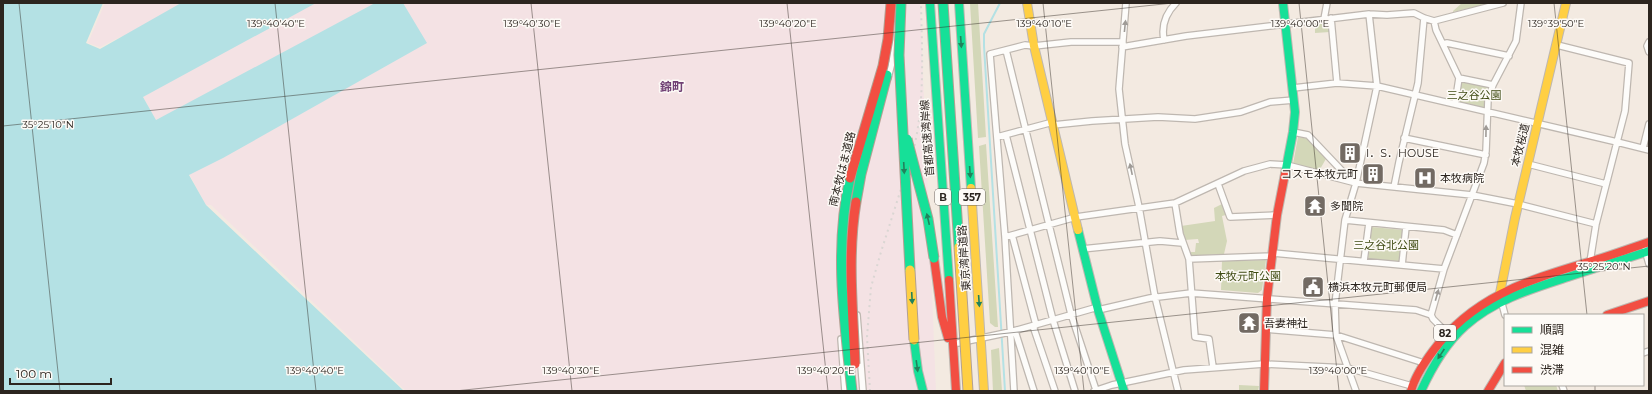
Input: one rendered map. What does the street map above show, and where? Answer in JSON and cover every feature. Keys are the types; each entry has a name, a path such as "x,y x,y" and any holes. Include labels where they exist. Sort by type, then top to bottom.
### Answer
{"main road":[{"path":"894,3 902,106 906,136 928,219 942,317 955,367"},
{"name":"南本牧はま道路","path":"852,391 842,294 840,258 842,221 853,164 883,68 894,3"},
{"name":"南本牧はま道路","path":"856,391 852,255 853,223 858,190 886,82 891,49 894,3"},
{"path":"901,3 899,54 902,131 914,340 918,371 923,391"},
{"name":"首都高速湾岸線","path":"930,3 956,391"},
{"name":"東京湾岸道路","path":"936,3 961,391"},
{"name":"B","path":"943,3 968,391"},
{"name":"東京湾岸道路","path":"959,3 982,339 984,391"},
{"path":"1027,3 1034,46 1076,217 1082,249 1098,308 1123,388"},
{"path":"1264,391 1265,329 1272,254 1277,215 1296,112 1286,23 1282,3"},
{"name":"本牧桜道","path":"1500,297 1518,204 1566,3"},
{"name":"82","path":"1500,297 1537,287 1646,247"},
{"name":"82","path":"1412,388 1424,362 1449,335 1475,319 1500,297 1532,281 1590,262 1646,247"},
{"path":"1610,314 1649,301"},
{"name":"82","path":"1421,391 1438,360 1449,335"},
{"path":"1488,391 1504,365"}],"street":[{"path":"845,391 837,248 841,205 849,189 860,152 888,77 892,54 894,3"},
{"path":"1126,3 1119,89 1125,144 1146,242 1155,297 1178,391"},
{"path":"1164,40 1163,29 1165,20 1168,11 1176,3"},
{"path":"1324,19 1327,3"},
{"path":"1014,391 1013,331 990,54 1025,45 1034,46 1071,42 1123,44 1369,14 1387,15 1414,13 1434,21 1503,3"},
{"path":"1431,315 1444,270 1484,162 1486,155 1488,99 1493,85 1516,41 1521,3"},
{"path":"1356,391 1336,335 1335,304 1345,220 1356,183 1377,86 1369,14"},
{"path":"1330,18 1337,83"},
{"path":"1394,187 1404,138 1418,84 1424,18"},
{"path":"1434,21 1436,30 1459,78 1455,104"},
{"path":"1649,42 1647,46 1649,52"},
{"path":"1443,44 1447,43 1509,56"},
{"path":"1557,45 1629,63 1625,111 1596,224 1590,262"},
{"path":"1006,50 1071,314 1095,391 1123,388 1173,372 1213,367 1264,364 1348,368 1412,388"},
{"path":"1459,78 1493,85"},
{"path":"1293,88 1337,83 1377,86 1646,149 1649,124"},
{"path":"998,137 1026,129 1053,124 1123,118 1158,117 1195,119 1241,112 1270,102 1294,100"},
{"path":"1293,132 1308,135 1350,181"},
{"path":"1006,135 1053,320 1075,391"},
{"path":"1404,138 1486,155"},
{"path":"1005,237 1076,217 1175,203 1244,171 1270,164 1287,165 1356,183 1472,195 1518,204 1596,224"},
{"path":"1528,164 1606,184"},
{"path":"1218,184 1230,217 1277,215"},
{"path":"849,189 863,391"},
{"path":"1175,203 1182,242 1189,259 1195,337 1209,339 1213,367"},
{"path":"1345,220 1444,230 1457,235"},
{"path":"1364,261 1369,223"},
{"path":"1402,265 1406,227"},
{"path":"1012,235 1034,325 1055,391"},
{"path":"1082,249 1160,241 1182,242"},
{"path":"1646,247 1649,264"},
{"path":"1189,259 1272,254 1364,261 1444,270"},
{"path":"958,343 982,339 1098,308 1155,297 1191,293 1416,310 1431,315 1449,335"},
{"path":"1500,297 1506,314"},
{"path":"1265,329 1336,335 1424,362"},
{"path":"1013,331 1034,391"}],"shaded area":[{"path":"105,3 920,3 936,391 406,391 211,205 206,205 159,118 156,120 143,97 152,92 122,36 100,47 88,43"}],"green space":[{"path":"970,3 978,3 986,137 978,138"},
{"path":"1462,3 1486,3 1487,4 1453,12"},
{"path":"1328,22 1330,32 1315,33 1315,23"},
{"name":"三之谷公園","path":"1461,80 1490,86 1484,109 1457,103"},
{"path":"1298,137 1309,139 1327,157 1319,171 1293,164"},
{"path":"986,144 998,327 995,327 990,323 979,146"},
{"path":"1222,204 1226,215 1222,216 1227,241 1224,254 1191,256 1191,252 1195,252 1196,243 1199,243 1198,239 1184,240 1181,226 1215,221 1214,208"},
{"name":"三之谷北公園","path":"1372,227 1403,230 1402,260 1399,262 1368,259"},
{"name":"本牧元町公園","path":"1266,260 1262,290 1258,293 1221,290 1222,261"},
{"path":"999,348 1002,391 993,391 991,350"},
{"path":"1239,385 1259,386 1258,391 1239,391"},
{"path":"1524,386 1556,386 1558,391 1526,391"}],"water":[{"path":"3,3 103,3 86,43 100,49 181,3 316,3 143,97 156,120 375,3 403,3 427,43 223,158 189,175 206,205 404,391 3,391"}],"waterway":[{"path":"1000,3 984,34 984,46 1005,391"}],"railway":[{"path":"870,391 867,337 871,287 914,148 918,130 922,76 921,3"}],"traffic: fast":[{"path":"901,3 899,55 910,270"},
{"path":"930,3 949,280"},
{"path":"943,3 959,247"},
{"path":"959,3 971,188"},
{"path":"1283,3 1295,112 1293,132 1285,174"},
{"path":"856,202 861,174 887,75"},
{"path":"907,139 928,219 934,258"},
{"path":"850,178 845,204 841,257 846,338 852,391"},
{"path":"1078,230 1098,310 1124,391"},
{"path":"1421,391 1434,365 1451,340 1465,326 1488,309 1514,296 1554,281 1649,251"},
{"path":"914,340 918,371 923,391"}],"traffic: slow":[{"path":"1027,3 1034,46 1078,230"},
{"path":"1500,293 1515,218 1566,3"},
{"path":"971,188 984,391"},
{"path":"959,247 968,391"},
{"path":"910,270 914,340"}],"traffic: jam":[{"path":"850,178 883,66 888,39 891,3"},
{"path":"1264,391 1267,298 1277,215 1285,174"},
{"path":"855,364 851,263 853,222 856,202"},
{"path":"1411,391 1417,375 1433,351 1448,333 1465,317 1482,305 1501,294 1541,277 1649,242"},
{"path":"934,258 942,317 948,338"},
{"path":"949,280 956,391"},
{"path":"1610,314 1649,301"},
{"path":"1488,391 1504,365"}],"place":[{"name":"I．S．HOUSE","path":"1350,153"},
{"name":"コスモ本牧元町","path":"1373,174"},
{"name":"本牧病院","path":"1425,178"},
{"name":"多聞院","path":"1315,206"},
{"name":"横浜本牧元町郵便局","path":"1313,287"},
{"name":"吾妻神社","path":"1249,323"}],"district":[{"name":"錦町","path":"672,86"}]}
